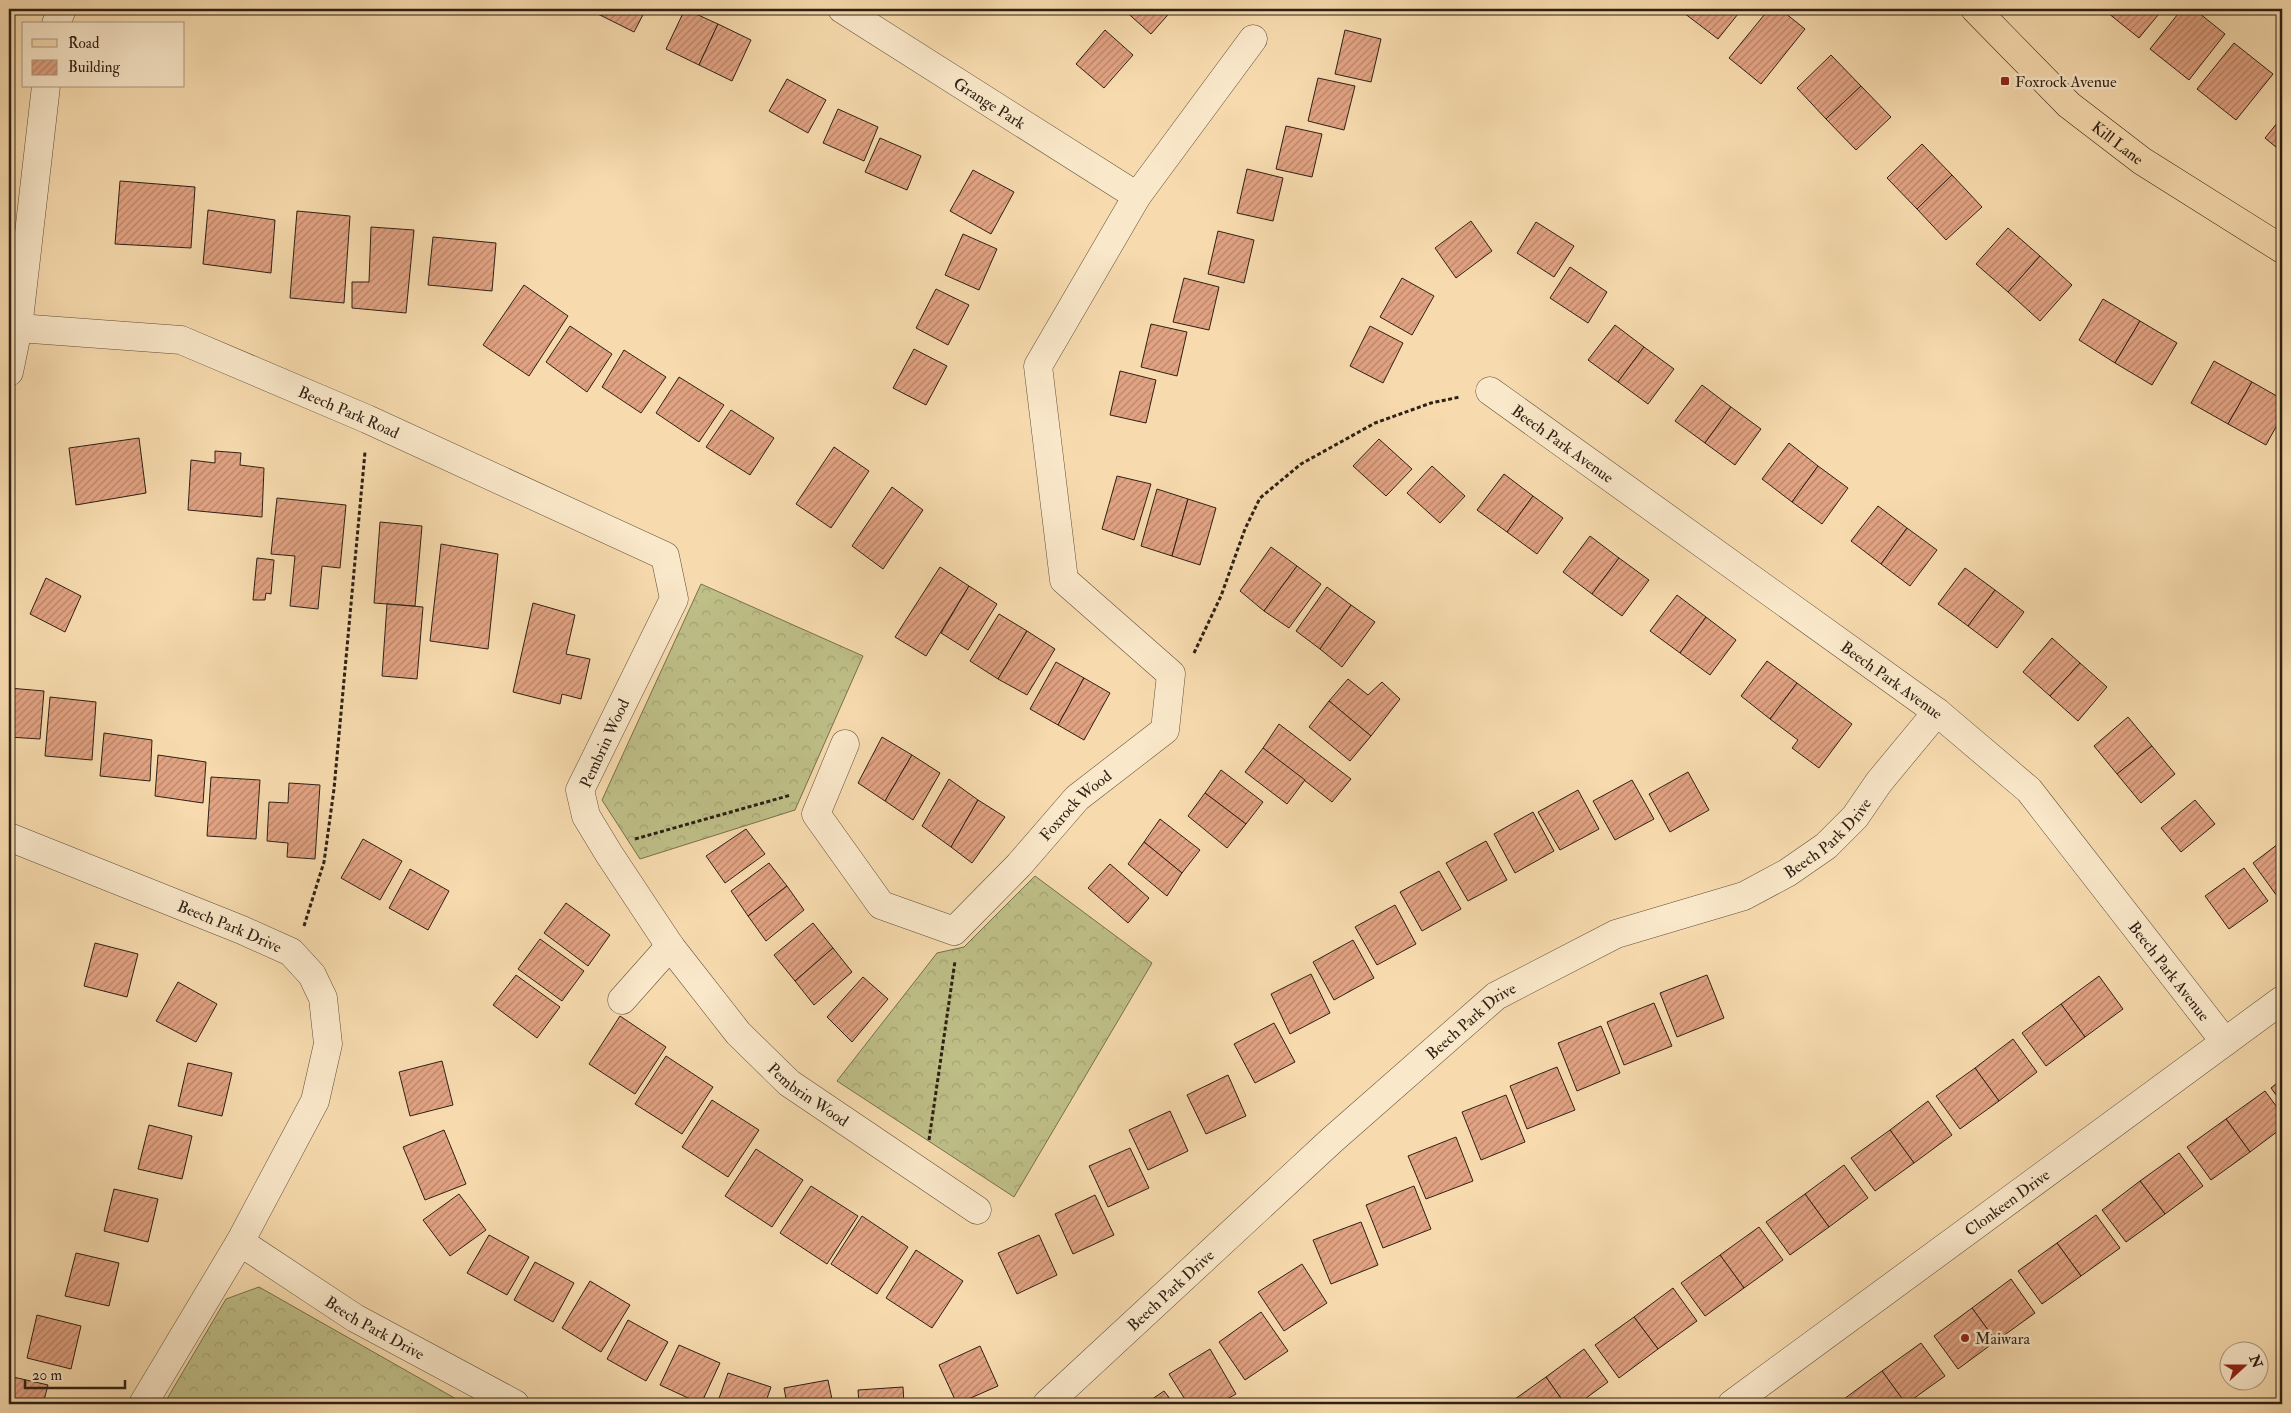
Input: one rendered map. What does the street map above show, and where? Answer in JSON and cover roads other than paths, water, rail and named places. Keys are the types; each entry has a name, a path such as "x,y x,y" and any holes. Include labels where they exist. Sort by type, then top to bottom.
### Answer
{"main road":[{"name":"Kill Lane","path":"1975,9 2069,105 2142,160 2282,248"}],"street":[{"path":"57,22 62,9"},
{"name":"Grange Park","path":"842,9 1137,196"},
{"path":"1137,196 1253,39"},
{"path":"9,372 18,328 46,88"},
{"name":"Foxrock Wood","path":"846,744 816,814 881,905 954,931 1019,865 1077,798 1165,730 1171,674 1064,580 1038,366 1137,196"},
{"name":"Beech Park Road","path":"18,328 181,340 367,419 665,556"},
{"name":"Beech Park Avenue","path":"1490,391 1936,712 2029,790 2225,1042"},
{"name":"Pembrin Wood","path":"665,556 674,599 580,790 586,816 670,946 738,1033 789,1083 977,1210"},
{"name":"Beech Park Drive","path":"1047,1404 1332,1140 1496,996 1616,934 1744,896 1787,874 1826,846 1854,817 1879,782 1936,712"},
{"name":"Beech Park Drive","path":"9,837 242,930 291,952 312,975 323,998 328,1044 315,1101 240,1242 142,1404"},
{"path":"622,1000 670,946"},
{"name":"Clonkeen Drive","path":"1732,1404 2282,1000"},
{"name":"Beech Park Drive","path":"240,1242 355,1318 515,1404"}],"place":[{"name":"Foxrock Avenue","path":"2005,81"},
{"name":"Maiwara","path":"1965,1338"}]}
